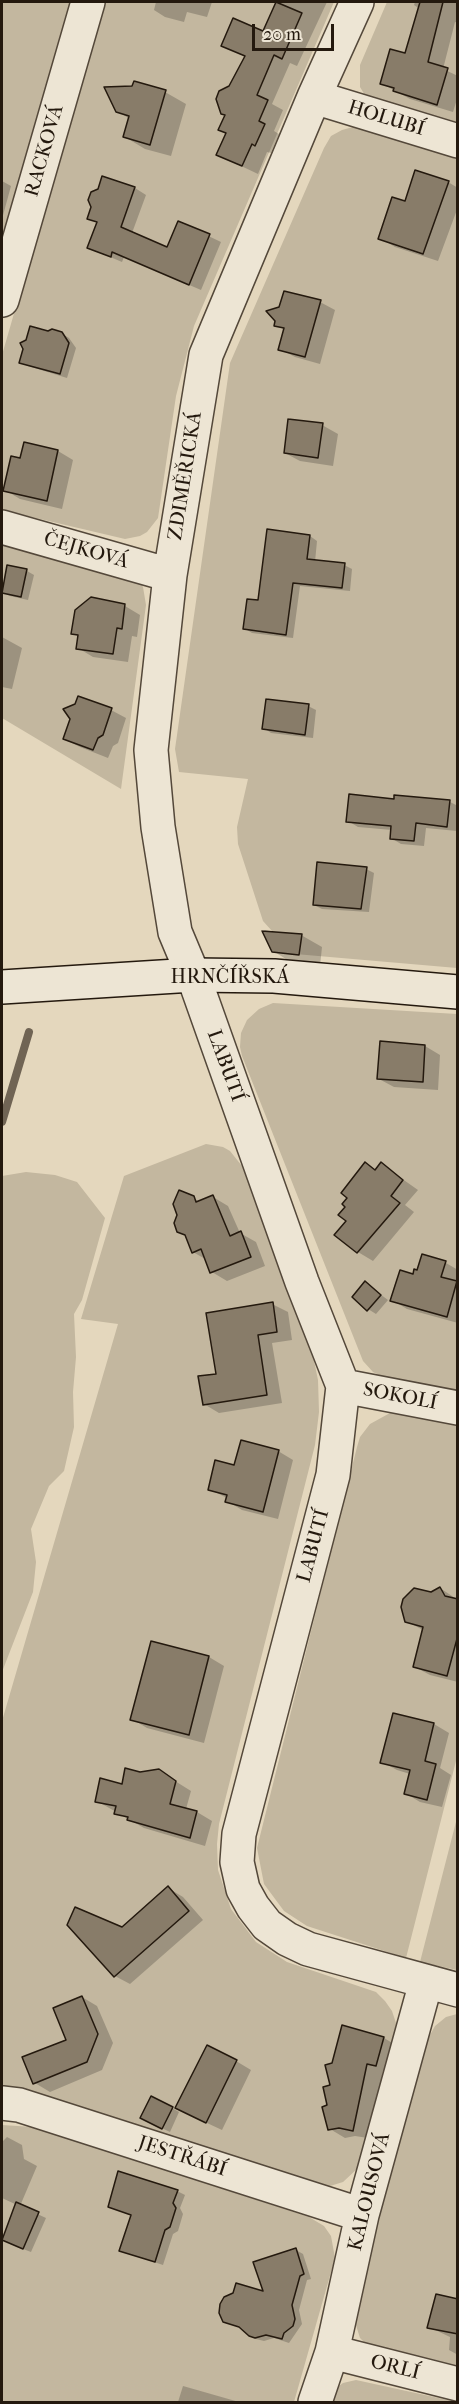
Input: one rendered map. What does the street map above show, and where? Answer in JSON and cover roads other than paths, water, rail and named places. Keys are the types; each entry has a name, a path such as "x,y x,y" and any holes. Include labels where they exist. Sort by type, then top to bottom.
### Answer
{"street":[{"name":"RACKOVÁ","path":"2,300 88,2"},
{"name":"ZDIMĚŘICKÁ","path":"193,975 175,932 158,827 151,750 170,575 206,355 314,97 357,2"},
{"name":"HOLUBÍ","path":"314,97 458,141"},
{"name":"ČEJKOVÁ","path":"2,527 170,575"},
{"name":"HRNČÍŘSKÁ","path":"2,987 193,975 274,976 458,992"},
{"name":"LABUTÍ","path":"193,975 302,1282 343,1386 333,1475 239,1834 237,1862 243,1889 267,1925 286,1939 308,1949 458,1990"},
{"name":"SOKOLÍ","path":"343,1386 458,1408"},
{"name":"KALOUSOVÁ","path":"315,2403 332,2352 362,2215 426,1982"},
{"name":"JESTŘÁBÍ","path":"2,2103 19,2105 362,2215"},
{"name":"ORLÍ","path":"332,2352 458,2384"}],"waterway":[{"path":"2,1122 29,1032"}]}
